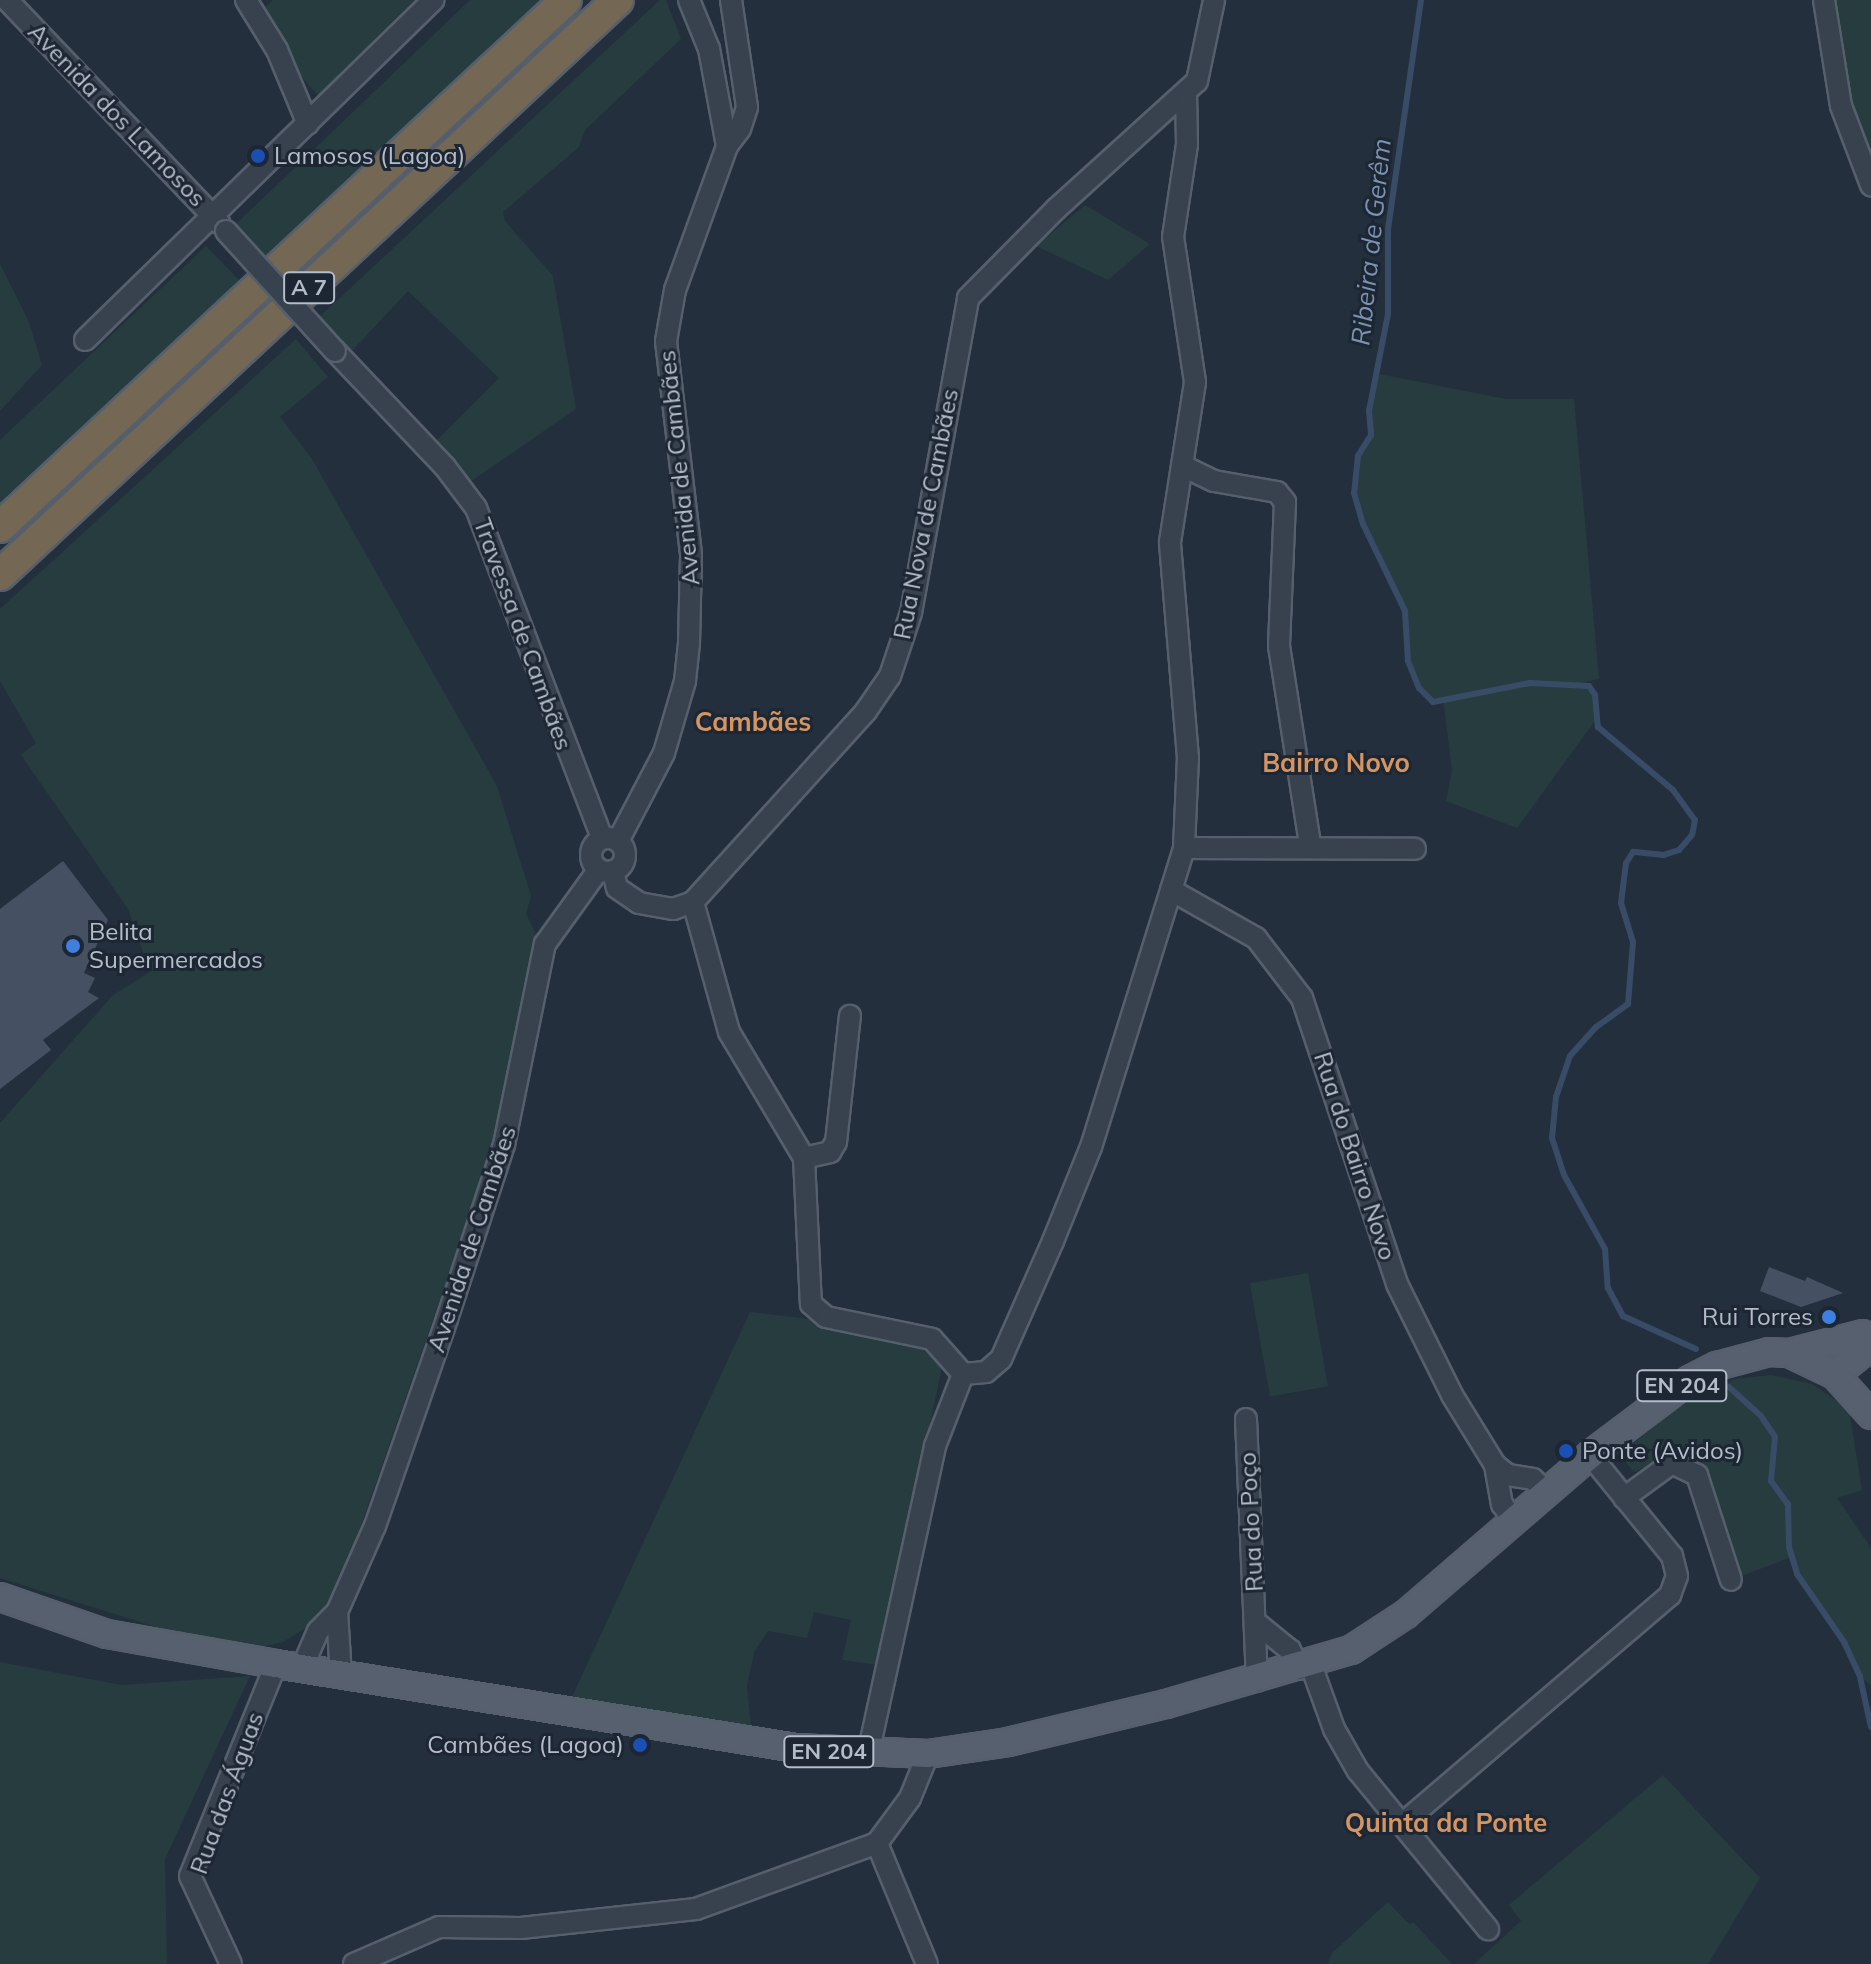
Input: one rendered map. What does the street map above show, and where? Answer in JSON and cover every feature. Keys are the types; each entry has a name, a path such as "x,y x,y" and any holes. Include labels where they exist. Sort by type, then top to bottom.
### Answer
{"highway":[{"name":"A 7","path":"0,527 566,0"},
{"name":"A 7","path":"0,575 618,0"}],"main road":[{"path":"1789,1353 1868,1335"},
{"path":"1835,1375 1868,1335"},
{"path":"1789,1353 1835,1375 1871,1415"},
{"name":"EN 204","path":"0,1597 107,1634 341,1675 796,1748 868,1754 928,1754 1008,1742 1257,1681 1305,1667 1373,1638 1590,1455 1691,1379 1744,1357 1789,1353"}],"street":[{"name":"Avenida dos Lamosos","path":"7,0 220,223"},
{"path":"246,0 277,50 308,124"},
{"path":"85,340 220,223 308,124 433,0"},
{"path":"727,146 740,129 747,107 731,0"},
{"path":"963,1374 986,1372 1001,1359 1053,1241 1091,1147 1184,848 1188,758 1170,542 1185,467 1194,349 1173,237 1187,144 1186,93 1203,71 1214,0"},
{"path":"1824,0 1841,106 1871,185"},
{"name":"Avenida de Cambães","path":"606,870 591,850 610,840 664,753 685,681 691,554 666,341 675,290 727,146 721,94 692,8"},
{"name":"Rua Nova de Cambães","path":"693,902 840,745 890,676 911,613 968,298 1056,209 1186,93"},
{"name":"Travessa de Cambães","path":"220,223 445,467 476,508 610,840"},
{"path":"1185,467 1214,481 1277,492 1285,502 1279,646 1310,845"},
{"name":"Avenida de Cambães","path":"289,1666 337,1612 375,1526 504,1145 545,944 606,870 625,860 610,840"},
{"path":"1184,848 1310,845 1415,849"},
{"path":"606,870 617,888 639,903 673,909 693,902 729,1032 804,1158 811,1304 826,1317 932,1339 963,1374"},
{"name":"Rua do Bairro Novo","path":"1171,890 1256,938 1302,998 1397,1284 1452,1395 1495,1465"},
{"path":"804,1158 830,1152 836,1142 850,1016"},
{"path":"868,1754 935,1446 963,1374"},
{"name":"Rua do Poço","path":"1246,1419 1259,1625 1253,1658 1257,1681"},
{"path":"1402,1824 1670,1595 1677,1576 1672,1556 1590,1455"},
{"path":"1624,1498 1672,1463 1697,1475 1731,1580"},
{"path":"1495,1465 1508,1475 1533,1479 1547,1493"},
{"path":"1495,1465 1502,1504 1514,1521"},
{"path":"337,1612 343,1633 341,1675"},
{"name":"Rua do Poço","path":"1259,1625 1290,1650 1305,1667 1358,1771 1488,1929"},
{"name":"Rua das Águas","path":"231,1964 190,1876 289,1666"},
{"path":"354,1964 439,1927 521,1928 696,1909 877,1843 910,1798 928,1754"},
{"path":"877,1843 927,1964"}],"green space":[{"path":"273,0 414,0 318,96 297,71 264,8"},
{"path":"470,0 541,0 264,258 236,224"},
{"path":"660,0 666,0 681,39 585,130 579,147 503,212 505,221 553,276 576,409 470,482 437,440 499,378 408,291 349,354 315,321"},
{"path":"1824,0 1871,0 1871,185"},
{"path":"1085,205 1150,244 1108,280 1036,246"},
{"path":"206,246 240,281 0,502 0,440"},
{"path":"0,264 29,322 42,365 0,411"},
{"path":"296,339 328,377 280,417 312,459 497,786 531,896 526,914 536,934 489,1159 343,1577 315,1622 283,1642 261,1647 156,1627 0,1578 0,1123 113,995 150,972 128,909 21,755 36,743 0,681 0,609"},
{"path":"1379,374 1506,399 1574,399 1599,679 1580,683 1595,695 1597,718 1517,828 1446,801 1452,771 1443,699 1433,702 1419,688 1408,661 1405,611 1363,524 1354,493 1358,456 1371,435 1369,411"},
{"path":"1308,1273 1328,1386 1270,1396 1250,1283"},
{"path":"750,1312 802,1318 920,1346 942,1367 879,1665 842,1660 851,1620 814,1612 807,1638 768,1631 754,1652 747,1687 751,1726 572,1697"},
{"path":"1771,1375 1812,1384 1849,1409 1862,1490 1837,1498 1871,1548 1871,1685 1860,1677 1844,1642 1797,1574 1791,1557 1731,1580 1689,1447 1634,1472 1619,1455 1677,1408 1735,1379"},
{"path":"0,1662 121,1685 250,1676 165,1859 167,1964 0,1964"},
{"path":"1663,1775 1760,1878 1708,1964 1474,1964 1521,1921 1509,1905"},
{"path":"1388,1902 1409,1924 1414,1923 1452,1964 1328,1964 1332,1953"}],"building":[{"path":"63,861 108,920 84,973 95,978 88,992 99,998 43,1040 51,1050 0,1089 0,909"},
{"path":"1769,1267 1805,1281 1807,1277 1843,1293 1801,1307 1760,1291"}],"waterway":[{"name":"Ribeira de Gerêm","path":"1421,0 1388,230 1388,314 1369,411 1371,435 1358,456 1354,493 1363,524 1405,611 1408,661 1419,688 1433,702 1530,683 1589,686 1595,695 1598,727 1673,790 1695,820 1692,835 1679,850 1664,855 1633,852 1626,863 1621,903 1633,942 1628,1004 1596,1027 1570,1056 1556,1097 1552,1138 1564,1175 1605,1249 1608,1288 1623,1316 1696,1349"},
{"name":"Ribeira de Gerêm","path":"1729,1387 1761,1416 1775,1437 1771,1481 1788,1504 1789,1547 1797,1574 1844,1642 1860,1677 1871,1727"}],"place":[{"name":"Lamosos (Lagoa)","path":"258,156"},
{"name":"Belita Supermercados","path":"73,946"},
{"name":"Rui Torres","path":"1829,1317"},
{"name":"Ponte (Avidos)","path":"1566,1451"},
{"name":"Cambães (Lagoa)","path":"640,1745"}],"district":[{"name":"Cambães","path":"753,722"},
{"name":"Bairro Novo","path":"1336,763"},
{"name":"Quinta da Ponte","path":"1446,1823"}]}
